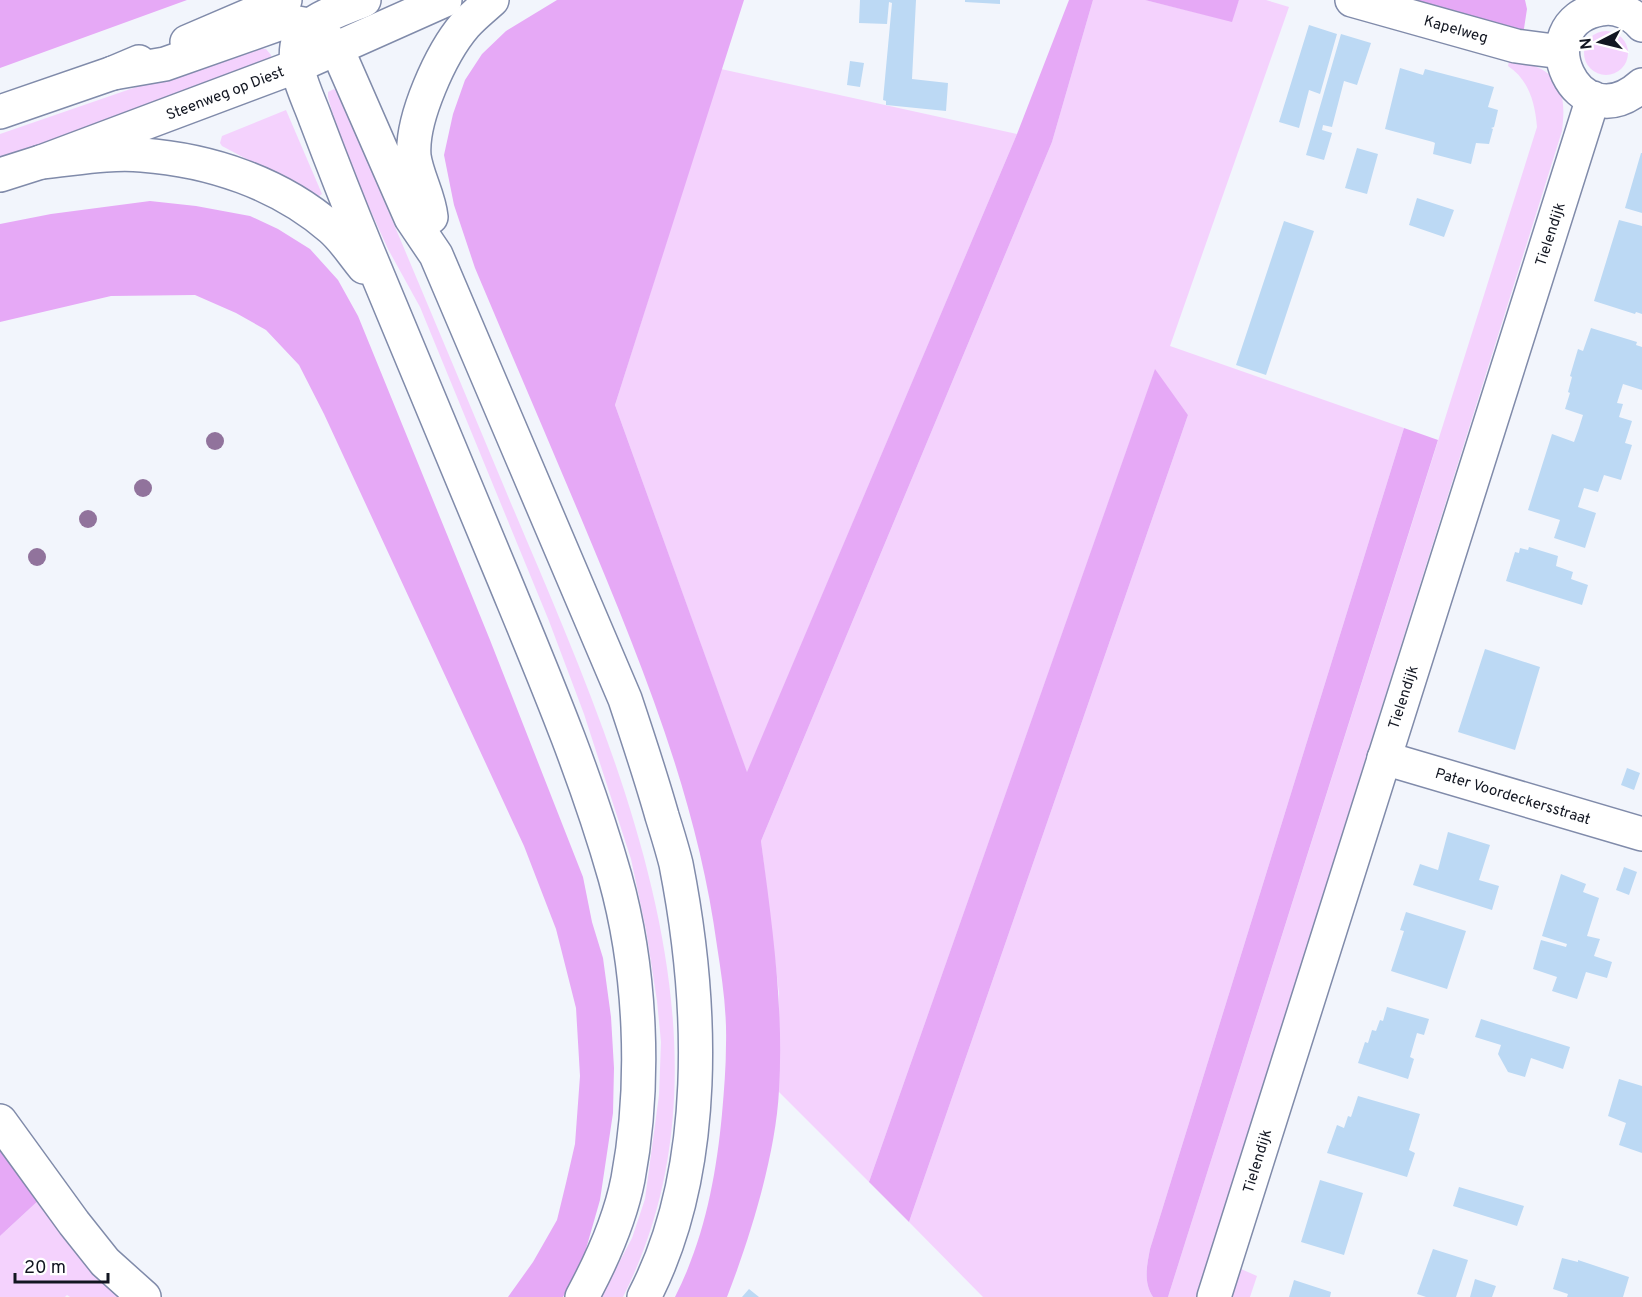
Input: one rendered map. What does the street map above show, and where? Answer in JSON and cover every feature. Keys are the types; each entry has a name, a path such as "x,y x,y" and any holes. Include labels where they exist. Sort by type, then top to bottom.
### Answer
{"main road":[{"path":"0,112 113,73 285,0"},
{"path":"364,0 308,25 297,45 297,66 336,173 538,662 591,803 615,878 628,935 636,995 638,1051 636,1108 628,1179 614,1229 582,1297"},
{"name":"Steenweg op Diest","path":"0,176 297,66 446,0"},
{"path":"436,255 431,212 419,180 414,154 415,131 428,92 455,39 465,25 492,0"},
{"name":"Kapelweg","path":"1352,0 1516,46 1562,52"},
{"path":"1625,11 1597,10 1579,18 1567,34 1562,52 1563,67 1570,80 1580,91 1593,98 1619,99 1642,85"},
{"path":"113,73 165,64 287,21 308,25 323,34 337,49 411,218 436,255 625,699 644,752 675,862 693,986 695,1046 693,1111 684,1182 672,1234 644,1297"},
{"name":"Tielendijk","path":"1214,1297 1593,98"},
{"path":"41,162 140,154 212,166 241,176 270,188 308,210 333,230 384,290"},
{"name":"Pater Voordeckersstraat","path":"1384,758 1642,834"},
{"path":"0,1121 105,1262 144,1297"}],"shaded area":[{"path":"0,0 187,0 0,68"},
{"path":"557,0 744,0 615,405 747,772 1017,134 1069,0 1093,0 1052,142 761,841 773,934 778,997 779,1090 773,1141 767,1168 744,1249 727,1297 675,1297 694,1253 712,1185 726,1061 726,1019 722,982 708,890 695,835 663,728 624,622 475,268 454,205 444,155 453,114 465,80 482,54 506,31"},
{"path":"1093,0 1145,0 1231,21 1239,0 1266,0 1289,7 1170,346 1404,428 1150,1249 1147,1279 1153,1297 983,1297 909,1222 1188,415 1155,370 869,1182 779,1092 779,994 761,841 1052,142"},
{"path":"1145,0 1239,0 1232,22"},
{"path":"1385,0 1525,0 1527,9 1523,35"},
{"path":"1606,31 1615,32 1622,37 1627,44 1627,62 1622,69 1615,74 1606,75 1597,74 1590,69 1585,62 1584,53 1585,44 1590,37 1597,32"},
{"path":"259,48 266,49 271,55 271,62 267,65 0,159 0,134 171,75"},
{"path":"1510,57 1538,67 1555,81 1563,101 1562,131 1197,1297 1168,1297 1537,127 1530,93 1521,78 1508,66"},
{"path":"721,69 1017,134 747,773 615,405"},
{"path":"334,89 339,93 585,681 622,783 651,887 670,991 674,1095 660,1198 623,1297 601,1297 632,1238 645,1199 659,1095 661,1042 646,930 631,859 584,714 549,621 420,307 388,249 342,148 328,97 328,92"},
{"path":"286,110 322,194 318,197 220,143 222,136"},
{"path":"150,201 196,206 250,216 278,229 310,249 338,280 358,316 490,640 583,877 592,922 603,958 611,1017 614,1068 613,1113 600,1200 582,1263 563,1297 508,1297 533,1262 557,1220 575,1144 580,1076 576,1008 556,929 524,846 324,414 299,365 266,330 236,313 195,295 111,296 0,322 0,224 51,214"},
{"path":"1155,369 1188,415 909,1222 869,1182"},
{"path":"1404,428 1438,440 1168,1297 1153,1297 1147,1279 1150,1249"},
{"path":"0,1142 40,1199 0,1236"},
{"path":"40,1199 126,1297 70,1297 67,1295 65,1297 0,1297 0,1236"},
{"path":"1241,1269 1257,1276 1250,1297 1232,1297"}],"building":[{"path":"860,0 916,0 912,79 948,83 946,111 886,105 886,101 883,100 892,3 889,2 887,24 859,23"},
{"path":"965,0 1000,0 1000,4 965,2"},
{"path":"1309,25 1337,34 1320,94 1309,90 1299,128 1279,122"},
{"path":"1341,34 1371,43 1357,85 1344,81 1332,127 1323,125 1322,130 1332,133 1324,160 1306,155"},
{"path":"850,61 864,63 860,87 847,85"},
{"path":"1400,68 1423,75 1425,69 1494,87 1488,107 1498,110 1494,127 1491,128 1493,129 1489,144 1476,143 1471,164 1433,154 1435,143 1433,142 1385,129"},
{"path":"1357,148 1378,154 1367,194 1345,188"},
{"path":"1642,153 1642,213 1625,208"},
{"path":"1417,198 1454,210 1444,237 1409,225"},
{"path":"1619,220 1642,226 1642,314 1636,312 1635,314 1594,301"},
{"path":"1284,221 1314,231 1266,375 1236,365"},
{"path":"1591,328 1637,342 1636,345 1642,347 1642,390 1623,384 1617,403 1623,404 1619,417 1632,421 1625,443 1632,445 1621,480 1604,475 1598,492 1584,488 1578,507 1596,513 1585,548 1554,538 1560,520 1528,510 1552,434 1574,442 1579,428 1583,415 1565,409 1570,393 1568,392 1572,377 1570,376 1578,349 1583,351"},
{"path":"1529,547 1558,556 1556,566 1573,572 1571,579 1588,585 1582,605 1506,581 1515,552 1519,553 1520,548 1528,550"},
{"path":"1485,649 1540,667 1515,750 1458,732"},
{"path":"1627,768 1640,773 1634,790 1621,785"},
{"path":"1448,832 1490,845 1479,880 1499,886 1492,910 1413,885 1420,864 1438,870"},
{"path":"1624,867 1637,872 1629,895 1616,890"},
{"path":"1561,874 1586,884 1583,892 1599,898 1587,936 1600,939 1594,956 1612,962 1607,978 1586,972 1577,999 1552,991 1557,977 1533,969 1541,940 1566,947 1567,944 1542,936"},
{"path":"1406,912 1466,931 1447,989 1391,971 1404,931 1400,930"},
{"path":"1387,1007 1429,1019 1424,1035 1417,1033 1410,1057 1414,1059 1408,1079 1358,1063 1365,1042 1368,1043 1372,1030 1376,1031 1380,1020 1383,1021"},
{"path":"1481,1019 1570,1047 1563,1069 1531,1058 1525,1077 1508,1072 1498,1054 1501,1045 1475,1037"},
{"path":"1619,1079 1642,1086 1642,1153 1619,1145 1626,1123 1608,1116"},
{"path":"1358,1096 1420,1114 1409,1150 1415,1153 1407,1177 1327,1153 1337,1125 1344,1128 1348,1116 1351,1117"},
{"path":"1320,1180 1363,1193 1344,1255 1301,1242"},
{"path":"1459,1187 1524,1206 1517,1226 1453,1206"},
{"path":"1433,1249 1468,1260 1456,1297 1426,1297 1417,1294"},
{"path":"1562,1258 1578,1262 1578,1260 1629,1277 1623,1297 1567,1297 1568,1294 1553,1289"},
{"path":"1475,1279 1496,1286 1492,1297 1470,1297"},
{"path":"1294,1280 1331,1292 1330,1297 1289,1297"},
{"path":"749,1289 759,1297 742,1297"}]}
